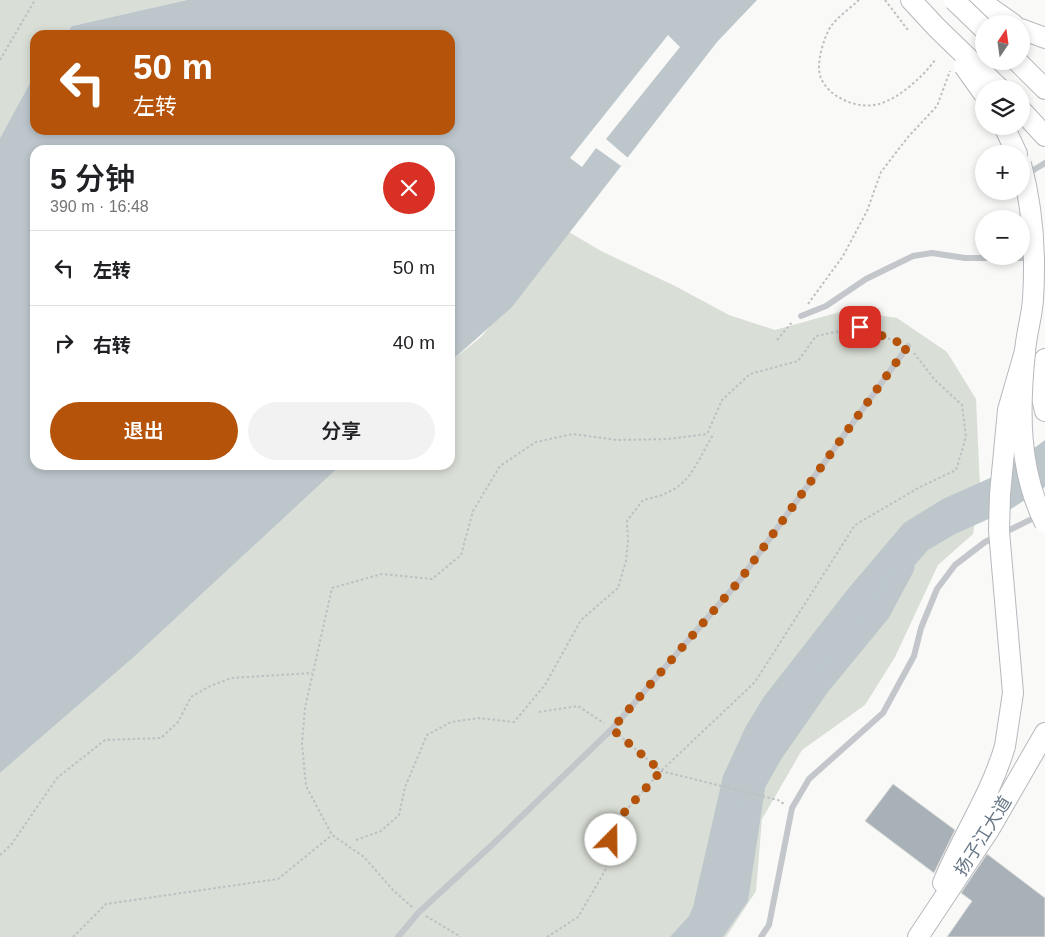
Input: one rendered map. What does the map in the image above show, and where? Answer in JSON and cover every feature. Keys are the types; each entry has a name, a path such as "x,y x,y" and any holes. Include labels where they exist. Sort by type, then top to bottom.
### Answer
{"highway":[{"path":"911,0 991,80"},
{"path":"954,0 975,20"},
{"path":"979,0 1000,15"},
{"path":"937,28 975,81"},
{"path":"1030,32 1045,38"},
{"path":"1026,70 1045,89"},
{"path":"1030,120 1045,136"},
{"path":"1030,200 1035,249 1033,302 1025,351 1021,438 1027,476 1045,523"},
{"path":"922,932 954,855 981,808 997,774 1005,746 1013,693 999,531 1000,494 1008,410 1025,351"},
{"path":"1045,359 1040,389 1045,411"},
{"name":"扬子江大道","path":"922,932 989,830 1045,732"}],"lane":[{"path":"1030,167 1045,163"},
{"path":"801,316 826,306 866,279 913,256 932,253 965,258 1045,258"},
{"path":"398,937 419,912 493,844 612,729 740,580 908,346"},
{"path":"762,937 769,925 792,808 809,780 883,713 914,656 921,628 937,589 954,565 986,542 1045,513"}],"path":[{"path":"0,60 35,0"},
{"path":"858,0 831,26 824,44 820,65 820,78 834,94 852,104 878,105 898,96 930,68 935,60"},
{"path":"885,0 908,30"},
{"path":"804,308 843,256 867,210 880,172 908,136 937,106 952,66"},
{"path":"777,340 794,320"},
{"path":"461,937 419,912 393,890 364,857 332,835 306,786 302,744 305,708 332,588 382,574 432,579 461,555 473,511 500,466 536,442 573,434 617,440 668,439 707,434 722,400 750,374 798,361 816,336 860,327 908,346 935,380 962,405 966,437 956,470 920,487 856,525 755,682 661,771 614,824 605,871 578,917 547,937"},
{"path":"356,840 381,831 398,815 405,787 427,735 451,722 479,718 514,722 528,707 545,685 581,620 618,588 626,561 627,521 643,500 665,496 681,485 700,460 714,433"},
{"path":"0,855 11,845 57,778 105,740 161,738 178,722 191,697 231,678 312,673"},
{"path":"539,712 578,706 612,729 661,771 778,800"},
{"path":"73,937 106,904 278,879 332,835"}],"shaded area":[{"path":"0,0 187,0 72,26 69,30 30,30 30,83 0,138"},
{"path":"187,0 757,0 717,42 512,307 455,358 455,145 30,145 30,470 336,470 135,656 0,773 0,138 30,83 30,135 455,135 455,30 69,30 72,26"},
{"path":"569,232 601,251 675,286 729,315 775,330 847,310 897,318 947,352 976,399 980,488 973,534 938,565 895,657 865,705 802,750 762,819 756,891 726,937 0,937 0,773 135,656 336,470 455,470 455,358 481,337"},
{"path":"1045,440 1045,487 1011,509 955,534 928,550 871,614 789,721 755,789 724,919 715,937 670,937 689,916 693,907 723,776 745,728 763,698 848,589 904,523 943,499 999,474"}],"pier":[{"path":"668,35 680,47 606,139 628,158 621,166 596,148 582,167 570,158"}],"building":[{"path":"893,784 955,830 934,873 865,821"},
{"path":"987,854 1045,898 1045,937 947,937 972,901 961,893"}],"waterway":[{"path":"710,937 738,897 755,784 772,754 820,685 880,612 904,567"}],"route":[{"path":"611,840 614,824 661,771 612,729 740,580 908,346 860,327"}]}
